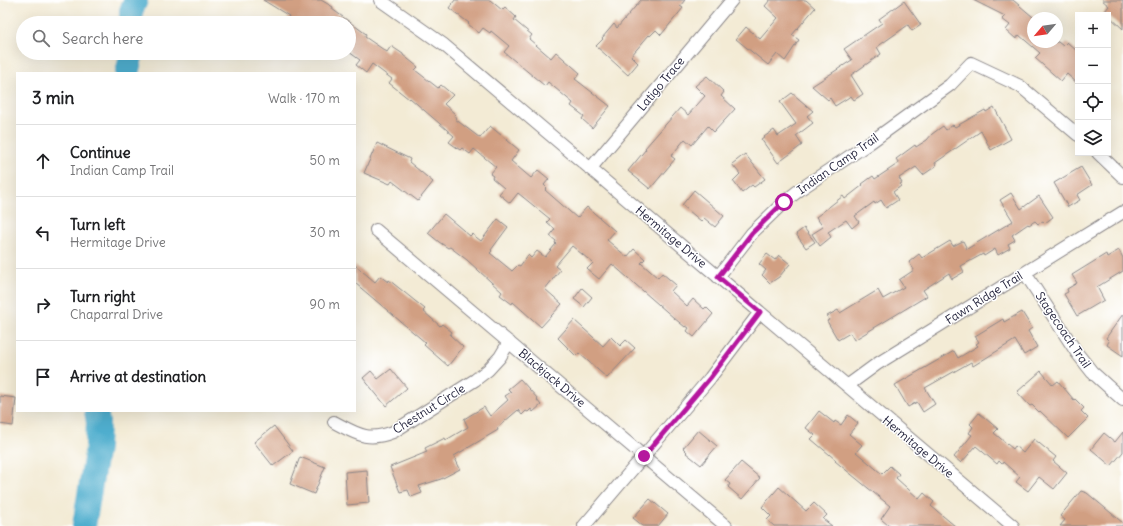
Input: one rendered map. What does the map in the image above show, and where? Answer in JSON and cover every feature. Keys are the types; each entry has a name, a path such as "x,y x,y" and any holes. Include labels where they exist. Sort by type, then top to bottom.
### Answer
{"street":[{"name":"Hermitage Drive","path":"380,0 444,45 1013,526"},
{"name":"Latigo Trace","path":"590,169 732,0"},
{"name":"Indian Camp Trail","path":"718,277 752,233 784,202 950,85 971,63 1020,86 1075,132"},
{"path":"1101,156 1123,176"},
{"name":"Fawn Ridge Trail","path":"847,386 877,364 1123,212"},
{"name":"Blackjack Drive","path":"376,230 726,526"},
{"name":"Stagecoach Trail","path":"1025,273 1077,354 1092,372 1123,400"},
{"path":"584,526 710,378 760,312"},
{"name":"Chestnut Circle","path":"334,422 359,435 371,437 393,432 475,380 488,370 500,357 509,342"}],"building":[{"path":"263,0 321,0 333,7 332,9 342,16 289,16"},
{"path":"455,0 490,0 502,10 505,7 516,17 514,20 532,35 529,39 551,58 556,52 580,73 575,79 610,106 592,128 582,119 584,116 571,106 573,103 548,82 545,86 504,52 509,46 491,31 490,33 483,28 479,33 468,24 469,23 449,8"},
{"path":"641,0 685,0 680,6 683,8 661,35 656,30 650,36 649,35 631,56 638,63 628,75 596,46 614,24 617,28"},
{"path":"770,0 806,0 815,8 792,35 799,40 785,61 777,54 768,65 736,39 746,27 760,39 778,18 765,6"},
{"path":"973,0 1013,0 1027,12 1027,42 1019,35 1016,39 1006,30 1010,25 1002,19 1005,16"},
{"path":"1102,0 1123,0 1123,29 1111,18 1111,12 1104,12 1109,6"},
{"path":"904,1 921,25 912,31 908,25 877,47 881,54 851,75 863,94 854,100 851,96 835,106 830,98 828,100 812,86 852,60 844,49 882,23 879,19"},
{"path":"356,27 366,34 365,37 387,52 391,46 403,54 418,67 415,70 438,88 441,85 453,95 444,104 455,114 455,119 480,138 490,126 519,150 511,161 531,178 538,170 549,179 544,185 547,188 545,190 577,218 587,207 615,231 607,240 627,257 634,249 645,259 641,263 658,278 662,273 676,285 671,291 687,306 693,299 704,309 706,307 713,314 694,337 687,331 689,328 686,326 685,327 674,318 612,264 599,279 587,269 593,263 572,246 555,266 560,270 545,289 562,304 541,327 513,302 512,304 500,295 502,292 467,260 428,233 444,214 470,236 472,234 481,241 498,219 508,227 490,253 512,271 518,265 520,266 528,255 531,258 537,251 545,257 556,244 556,241 550,236 555,229 547,222 550,219 518,193 510,203 499,194 504,188 492,178 493,176 490,174 496,167 474,149 470,154 462,148 460,150 449,142 454,136 410,98 409,99 389,83 392,79 372,64 366,73 356,65 360,60 356,57"},
{"path":"1067,42 1075,49 1075,81 1067,74 1061,81 1035,58 1040,53 1034,48 1063,48"},
{"path":"707,76 724,92 721,96 735,109 714,132 708,126 692,145 685,139 671,156 675,159 650,189 628,171 646,149 645,148 680,108 688,115 705,96 695,86"},
{"path":"792,93 813,111 807,116 813,123 796,136 802,145 778,163 761,139 774,130 778,136 796,124 780,102"},
{"path":"994,107 1011,139 991,150 981,131 935,163 936,166 923,175 916,167 899,178 902,183 900,184 901,186 893,192 898,200 886,208 881,200 875,204 874,202 855,216 859,222 852,228 846,220 828,232 831,237 820,246 812,234 823,227 816,217 843,196 845,199 873,176 875,179 899,163 896,159 915,145 916,147 927,140 932,134 943,126 946,130 953,125 955,127 985,110 986,112"},
{"path":"377,143 410,159 409,162 433,182 418,201 392,181 390,184 364,173"},
{"path":"745,154 765,179 754,187 752,185 742,193 733,181 740,174 732,164"},
{"path":"1081,167 1092,185 1077,195 1080,200 1068,207 1054,183"},
{"path":"694,190 724,216 715,227 704,218 701,221 682,205"},
{"path":"1011,193 1021,209 1039,196 1053,217 1045,223 1043,221 1038,224 1035,221 1029,225 1028,224 1012,235 1015,240 1008,244 1010,248 998,255 995,249 984,256 983,254 961,266 964,272 952,279 949,273 923,290 927,296 854,340 850,333 838,340 827,321 829,320 827,316 838,310 840,313 878,290 883,299 904,287 899,280 914,270 909,262 919,254 922,258 950,241 953,246 963,241 967,249 1013,221 1000,200"},
{"path":"804,228 815,242 806,248 796,234"},
{"path":"1119,250 1123,258 1123,271 1097,287 1104,300 1077,316 1064,294 1068,292 1067,289 1077,283 1072,275 1106,254 1107,257"},
{"path":"767,254 775,260 779,255 790,264 779,277 770,283 762,275 766,270 759,264"},
{"path":"356,266 375,282 380,276 388,282 389,280 425,309 423,311 440,326 442,324 452,332 450,335 463,347 448,366 424,345 426,343 356,284"},
{"path":"582,288 592,297 584,307 574,299"},
{"path":"1022,312 1032,328 1028,331 1037,347 1024,355 1015,340 973,366 971,362 925,388 935,404 923,412 917,402 908,407 895,385 954,351 958,358 978,346 976,344 979,342 975,336 1003,319 1004,322"},
{"path":"1123,314 1123,356 1107,345 1109,341 1106,338"},
{"path":"574,320 603,346 611,337 620,346 626,340 635,348 607,378 579,353 576,356 558,338"},
{"path":"391,369 407,388 386,406 363,378 371,371 378,379"},
{"path":"1041,371 1053,385 1058,381 1074,400 1075,399 1084,408 1081,411 1088,418 1068,438 1040,411 1039,412 1032,405 1030,406 1017,392"},
{"path":"520,379 538,399 537,400 541,405 533,412 531,409 522,415 518,410 497,428 498,430 454,456 460,469 441,479 419,486 422,493 411,497 408,490 400,492 390,467 427,452 425,448 445,438 446,440 468,427 464,419 484,407 490,416 508,400 505,396 511,392 508,389"},
{"path":"0,396 16,398 13,426 0,424"},
{"path":"819,411 834,423 835,421 841,425 848,415 858,423 849,434 862,445 856,452 882,474 890,466 899,474 896,478 919,499 924,493 934,502 931,506 955,526 889,526 881,519 890,506 835,461 836,460 811,439 815,435 806,428"},
{"path":"979,413 998,429 994,433 1013,449 1015,446 1023,453 1034,439 1056,457 1053,461 1067,473 1054,489 1039,477 1028,491 1016,482 1020,477 1003,462 1002,464 999,461 997,464 976,446 961,463 954,457 972,435 969,433 973,427 970,424"},
{"path":"274,426 293,451 273,466 254,442"},
{"path":"698,430 717,446 701,465 686,453 687,452 683,448"},
{"path":"1123,432 1123,452 1111,466 1091,449 1104,433 1115,442"},
{"path":"300,457 325,467 314,494 290,484"},
{"path":"741,462 760,478 742,499 728,487 730,484 725,480"},
{"path":"367,470 369,503 347,505 345,472"},
{"path":"779,487 806,511 814,503 827,515 823,519 832,526 774,526 767,520 771,516 762,507"},
{"path":"1081,491 1087,493 1123,523 1123,526 1060,526 1065,520 1060,516"},
{"path":"650,499 668,514 658,526 643,526 633,518"}],"waterway":[{"path":"131,16 131,11 136,0"},
{"path":"127,72 130,60"},
{"path":"84,526 97,447 98,422 96,412"}],"route":[{"path":"644,456 710,378 760,312 718,277 752,233 784,202"}]}
